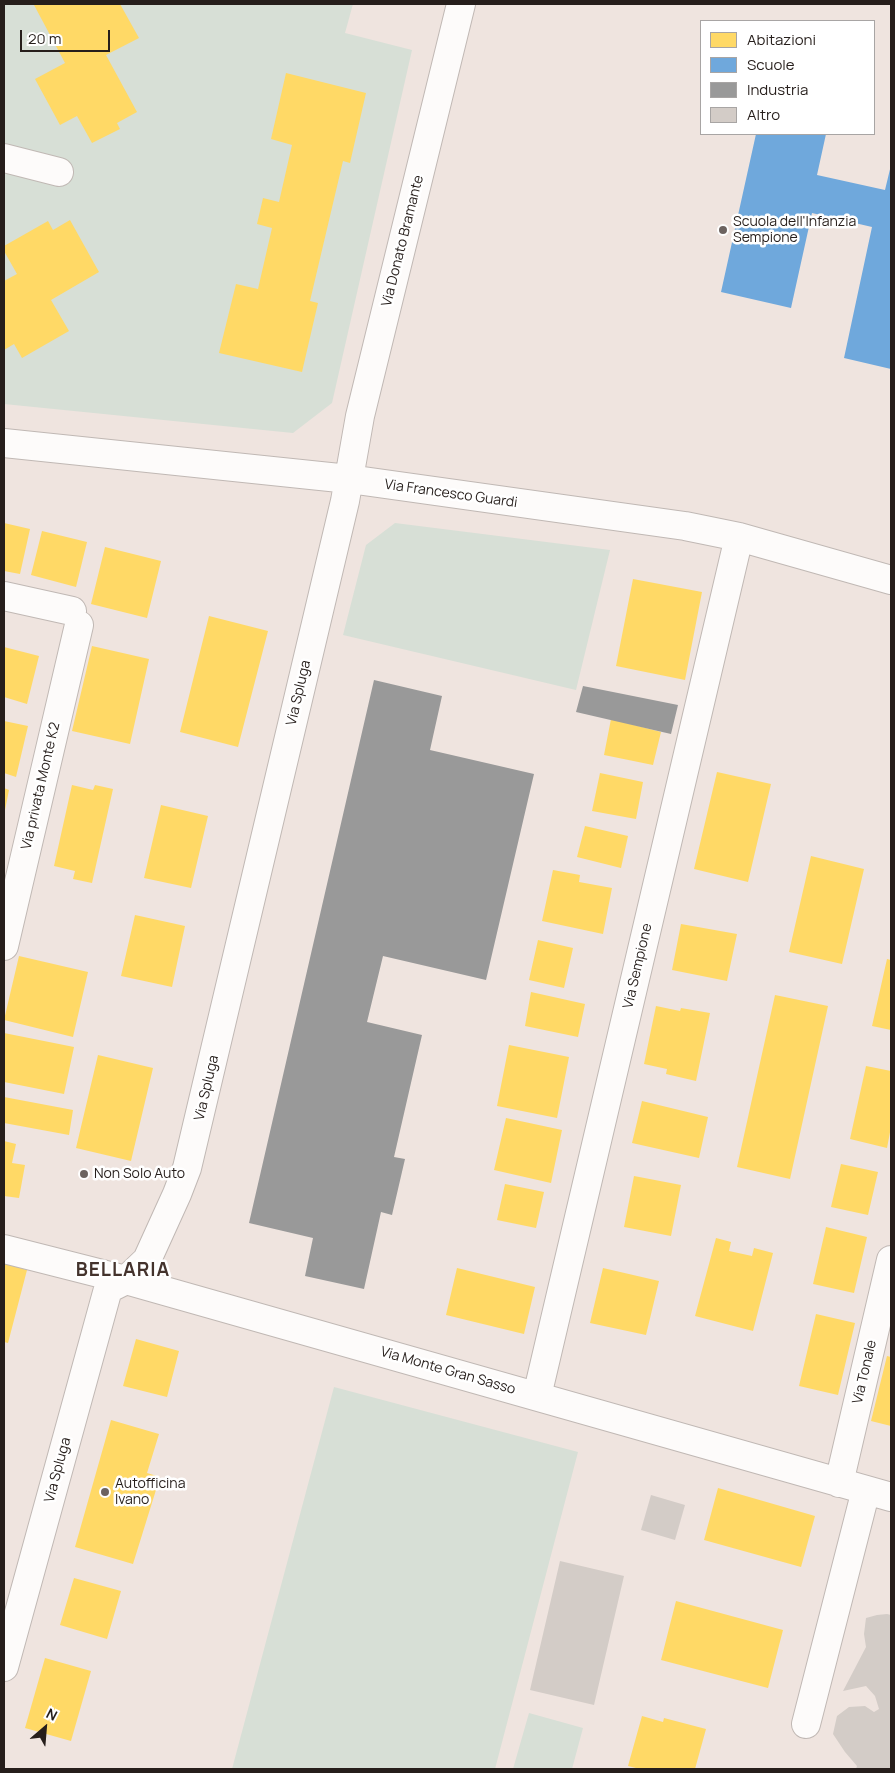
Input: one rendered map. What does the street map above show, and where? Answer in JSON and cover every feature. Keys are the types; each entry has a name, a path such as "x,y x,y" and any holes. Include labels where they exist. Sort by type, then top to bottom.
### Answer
{"street":[{"name":"Via Donato Bramante","path":"349,480 362,406 461,4"},
{"path":"4,158 59,172"},
{"name":"Via Francesco Guardi","path":"4,443 349,480 685,526 739,537 891,580"},
{"name":"Via Spluga","path":"4,1667 108,1290 126,1280 147,1260 187,1168 349,480"},
{"name":"Via Sempione","path":"537,1396 739,537"},
{"name":"Via privata Monte K2","path":"4,596 75,618 4,946"},
{"name":"Via Monte Gran Sasso","path":"4,1249 126,1280 879,1494"},
{"name":"Via Tonale","path":"839,1483 891,1260"},
{"path":"806,1724 879,1494"}],"shaded area":[{"path":"4,4 353,4 345,33 412,50 332,403 293,433 4,404"},
{"path":"395,523 610,550 576,690 343,635 366,545"},
{"path":"334,1387 578,1452 495,1769 232,1769"},
{"path":"529,1713 583,1728 572,1769 513,1769"}],"building: Abitazioni":[{"path":"120,4 139,38 106,55 137,112 117,123 120,129 92,143 77,116 60,125 35,79 65,63 34,5"},
{"path":"286,73 366,93 350,163 343,161 310,301 318,303 302,372 219,353 236,284 258,289 272,228 257,224 263,198 279,202 292,145 271,139"},
{"path":"70,220 99,272 51,300 69,331 22,358 14,344 4,350 4,281 17,274 4,251 4,246 48,221 53,230"},
{"path":"4,523 30,529 20,574 4,571"},
{"path":"42,531 87,542 76,587 31,575"},
{"path":"105,547 161,561 147,618 91,604"},
{"path":"633,579 702,592 685,680 616,666"},
{"path":"209,616 268,631 238,747 180,732"},
{"path":"92,646 149,659 130,744 72,731"},
{"path":"4,647 39,656 27,704 4,697"},
{"path":"611,719 661,732 653,765 604,755"},
{"path":"4,721 28,726 16,777 4,773"},
{"path":"717,772 771,784 748,882 694,869"},
{"path":"600,773 643,782 636,819 592,811"},
{"path":"72,785 93,790 95,785 113,789 92,883 73,879 75,871 54,866"},
{"path":"4,788 9,790 5,810 4,810"},
{"path":"161,805 208,816 191,888 144,878"},
{"path":"585,826 628,836 621,868 577,857"},
{"path":"811,856 864,869 842,964 789,952"},
{"path":"553,870 580,875 579,882 612,888 603,934 542,921"},
{"path":"135,915 185,926 172,987 121,976"},
{"path":"681,924 737,934 727,981 672,970"},
{"path":"538,940 573,948 564,988 529,980"},
{"path":"19,956 88,972 73,1037 4,1020"},
{"path":"887,959 891,960 891,1030 872,1026"},
{"path":"531,992 585,1004 578,1037 525,1026"},
{"path":"775,995 828,1006 790,1179 737,1167"},
{"path":"656,1006 680,1011 681,1008 710,1013 696,1081 666,1074 667,1069 644,1064"},
{"path":"4,1033 74,1047 64,1094 4,1082"},
{"path":"509,1045 569,1057 557,1118 497,1106"},
{"path":"98,1055 153,1068 131,1161 76,1148"},
{"path":"866,1066 891,1071 891,1127 887,1148 850,1139"},
{"path":"4,1097 73,1110 69,1135 4,1123"},
{"path":"642,1101 708,1117 699,1158 632,1143"},
{"path":"506,1118 562,1130 551,1183 494,1170"},
{"path":"4,1141 16,1144 12,1163 25,1165 19,1198 4,1196"},
{"path":"841,1164 878,1172 868,1215 831,1207"},
{"path":"634,1176 681,1185 671,1236 624,1227"},
{"path":"505,1184 544,1192 536,1228 497,1220"},
{"path":"826,1227 867,1237 854,1293 813,1284"},
{"path":"716,1238 731,1242 729,1251 752,1256 754,1248 773,1253 753,1331 695,1316"},
{"path":"4,1263 27,1270 8,1343 4,1342"},
{"path":"457,1268 535,1287 524,1334 446,1315"},
{"path":"603,1268 659,1281 646,1335 590,1323"},
{"path":"816,1314 855,1323 838,1395 799,1386"},
{"path":"136,1339 179,1351 167,1397 123,1386"},
{"path":"887,1356 891,1357 891,1426 871,1421"},
{"path":"111,1420 159,1434 147,1473 160,1477 133,1564 75,1547"},
{"path":"718,1488 815,1516 801,1567 704,1540"},
{"path":"74,1578 121,1591 107,1639 60,1625"},
{"path":"676,1601 783,1630 768,1688 661,1660"},
{"path":"45,1658 91,1671 71,1741 25,1728"},
{"path":"642,1716 663,1722 664,1718 706,1729 695,1769 640,1769 628,1766"}],"building: Scuole":[{"path":"756,135 826,135 817,175 885,190 891,165 891,369 844,358 872,227 812,213 791,308 721,292"}],"building: Industria":[{"path":"374,680 442,696 430,750 534,774 486,980 383,956 367,1022 422,1035 394,1157 405,1159 392,1215 381,1212 364,1289 305,1276 313,1238 249,1223"},
{"path":"583,686 678,705 671,734 576,712"}],"building: Altro":[{"path":"651,1495 685,1505 675,1540 641,1530"},
{"path":"560,1561 624,1576 594,1705 530,1690"},
{"path":"891,1615 891,1769 856,1769 857,1766 833,1734 837,1716 849,1707 865,1706 874,1712 879,1709 875,1696 866,1686 843,1691 866,1647 864,1634 866,1618"}],"place":[{"name":"Scuola dell'Infanzia Sempione","path":"723,230"},
{"name":"Non Solo Auto","path":"84,1174"},
{"name":"Autofficina Ivano","path":"105,1492"}],"district":[{"name":"BELLARIA","path":"123,1271"}]}
